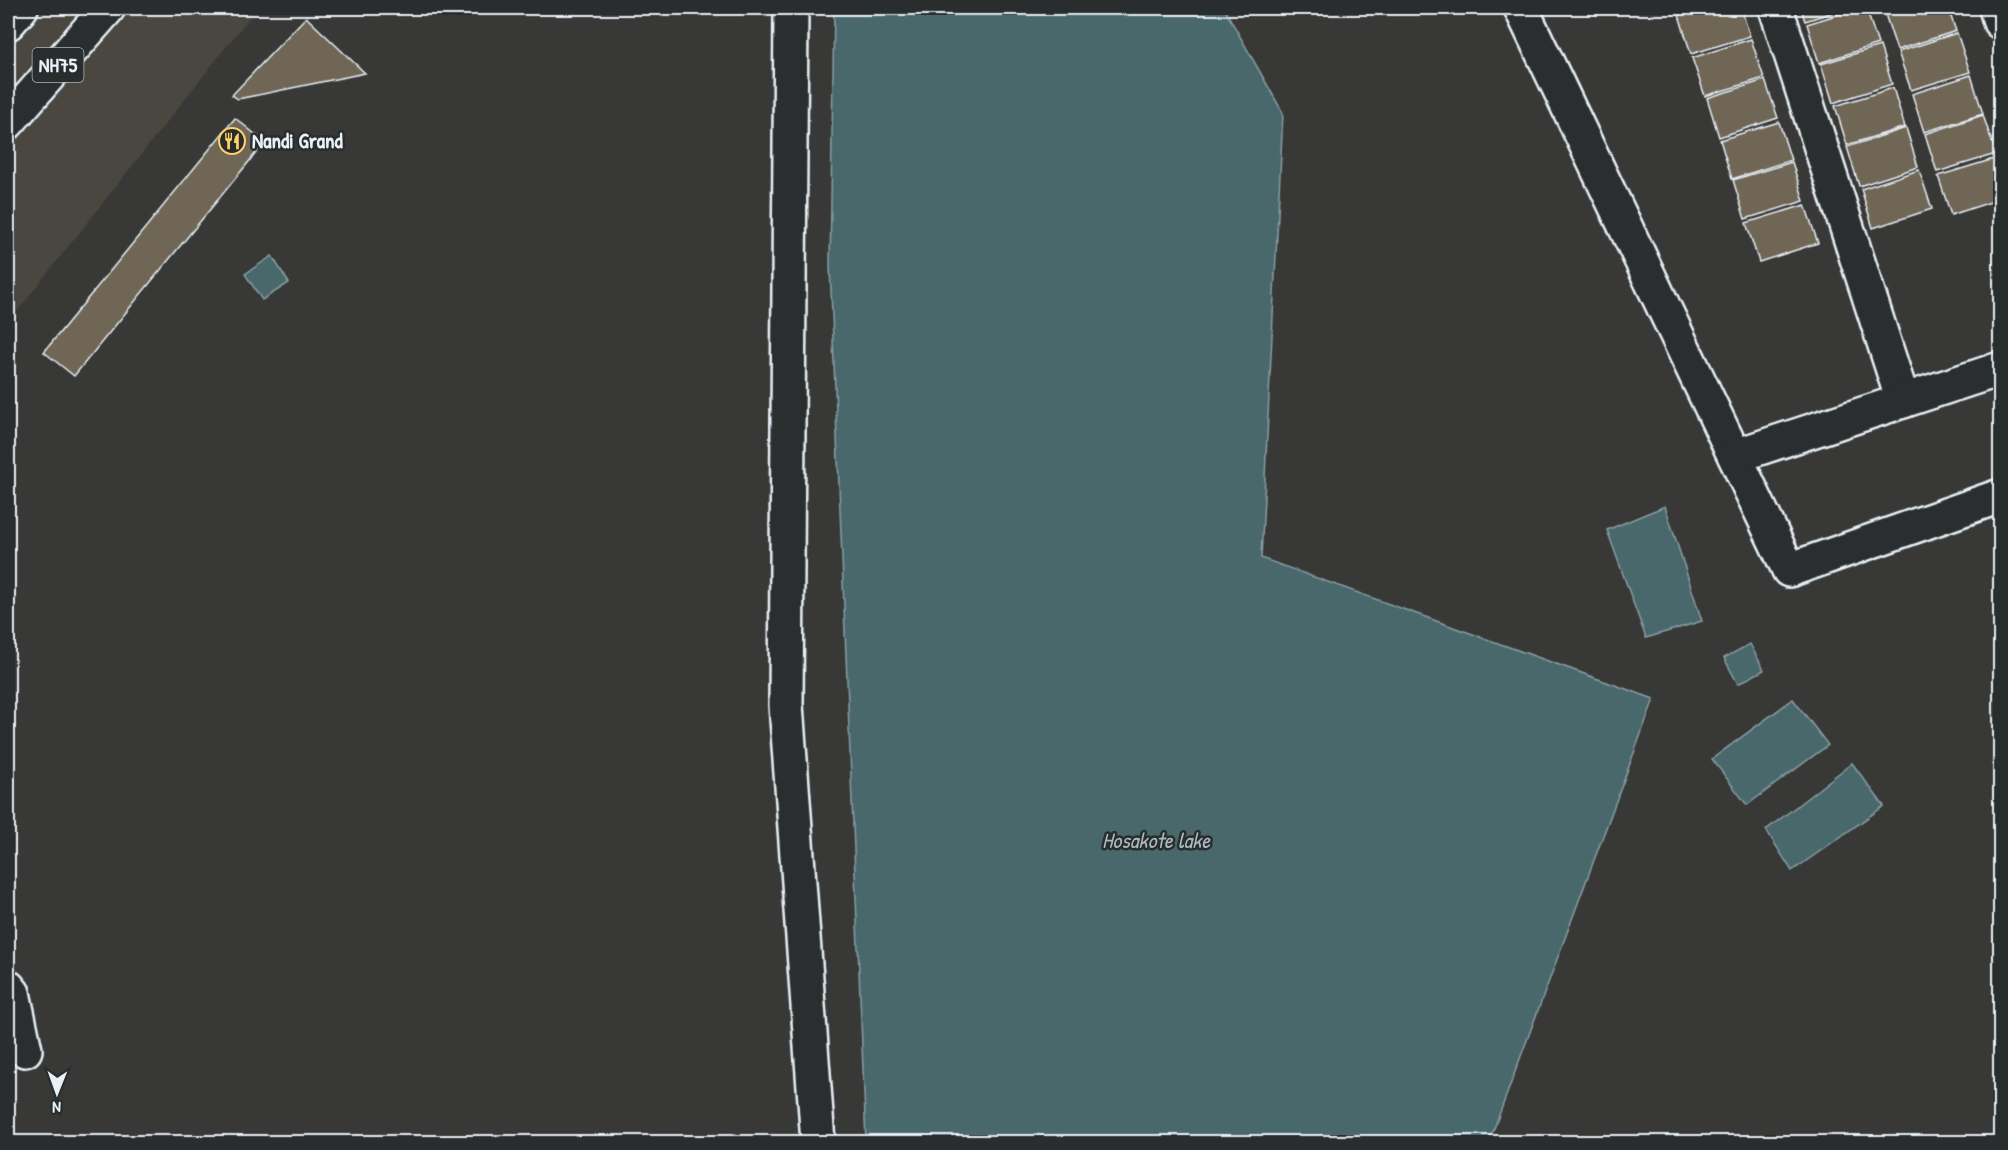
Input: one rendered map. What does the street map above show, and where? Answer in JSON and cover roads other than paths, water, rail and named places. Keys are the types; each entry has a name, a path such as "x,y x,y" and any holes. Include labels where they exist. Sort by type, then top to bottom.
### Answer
{"main road":[{"path":"8,24 21,8"},
{"name":"NH75","path":"8,122 108,8"},
{"path":"791,8 786,705 818,1143"},
{"path":"1521,8 1788,570 2001,496"},
{"path":"1776,8 1903,401"},
{"path":"1996,8 2001,22"},
{"path":"1735,456 2001,369"},
{"path":"8,987 13,993 25,1050"}],"water":[{"name":"Hosakote lake","path":"834,8 1224,8 1283,113 1261,558 1654,699 1489,1142 866,1142 830,266"},
{"path":"272,256 289,283 262,300 245,274"},
{"path":"1665,506 1702,621 1646,638 1607,530"},
{"path":"1750,644 1764,670 1738,684 1724,658"},
{"path":"1793,699 1828,745 1747,805 1712,759"},
{"path":"1852,763 1884,806 1792,871 1766,830"}],"place":[{"name":"Nandi Grand","path":"232,141"}]}
